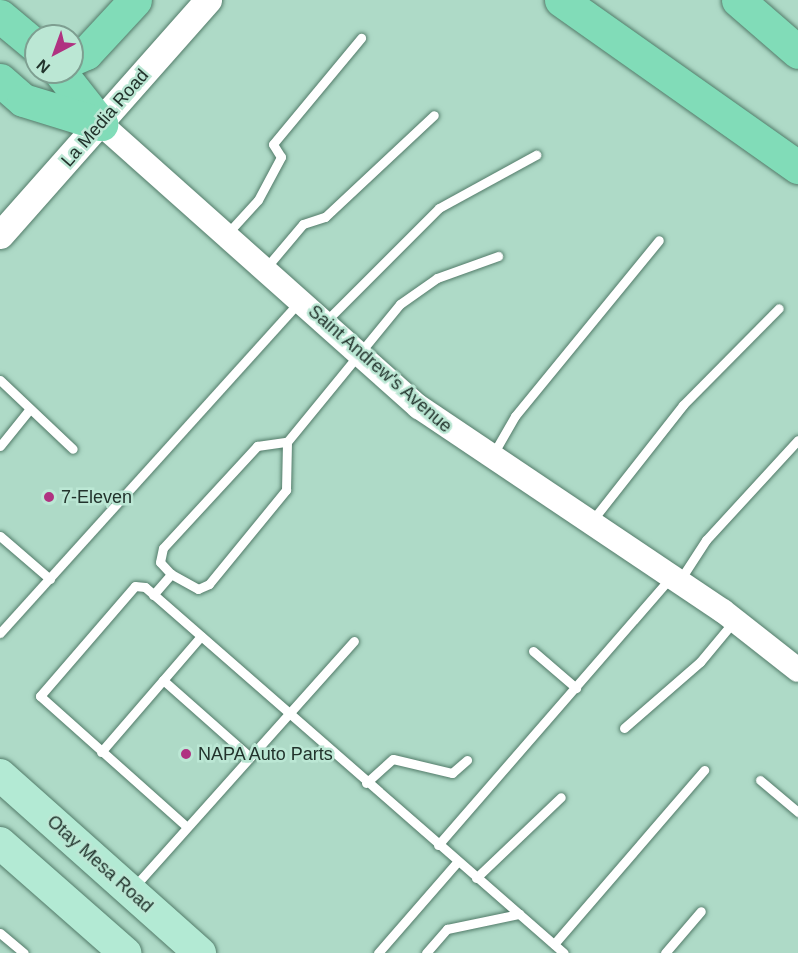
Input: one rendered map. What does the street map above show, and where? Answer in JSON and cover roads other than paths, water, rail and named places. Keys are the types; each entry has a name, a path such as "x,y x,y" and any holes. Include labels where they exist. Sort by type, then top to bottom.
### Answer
{"highway":[{"path":"84,54 135,0"},
{"path":"561,0 798,167"},
{"path":"738,0 798,52"},
{"path":"0,16 24,36"},
{"path":"0,80 23,100 101,124"},
{"path":"69,84 101,124"}],"main road":[{"name":"La Media Road","path":"0,235 101,124 208,0"},
{"name":"Otay Mesa Road","path":"0,775 200,953"},
{"path":"0,843 125,953"}],"street":[{"name":"Saint Andrew's Avenue","path":"101,124 419,407 491,459 795,662"}],"lane":[{"path":"226,235 258,200 281,157 273,144 361,38"},
{"path":"265,269 303,224 325,217 434,115"},
{"path":"325,322 430,215 493,174 536,155"},
{"path":"491,459 514,416 659,240"},
{"path":"287,442 257,446 163,548 160,562 171,574 198,589 209,584 286,490 287,442 359,352 418,289 498,256"},
{"path":"0,633 301,301"},
{"path":"590,524 683,405 779,308"},
{"path":"0,380 29,410 73,449"},
{"path":"0,446 29,410"},
{"path":"438,845 675,580 706,540 798,440"},
{"path":"0,536 50,579"},
{"path":"153,594 171,574"},
{"path":"187,827 40,696 129,588 145,587 366,783 564,953"},
{"path":"624,728 700,662 735,620"},
{"path":"101,752 201,636"},
{"path":"130,891 354,641"},
{"path":"534,651 576,688"},
{"path":"163,680 250,757"},
{"path":"366,783 393,759 452,772 467,760"},
{"path":"554,944 704,770"},
{"path":"760,780 798,812"},
{"path":"476,878 561,797"},
{"path":"378,953 457,861"},
{"path":"665,953 701,912"},
{"path":"426,953 447,929 519,914"},
{"path":"0,933 24,953"}],"place":[{"name":"7-Eleven","path":"49,497"},
{"name":"NAPA Auto Parts","path":"186,754"}]}
